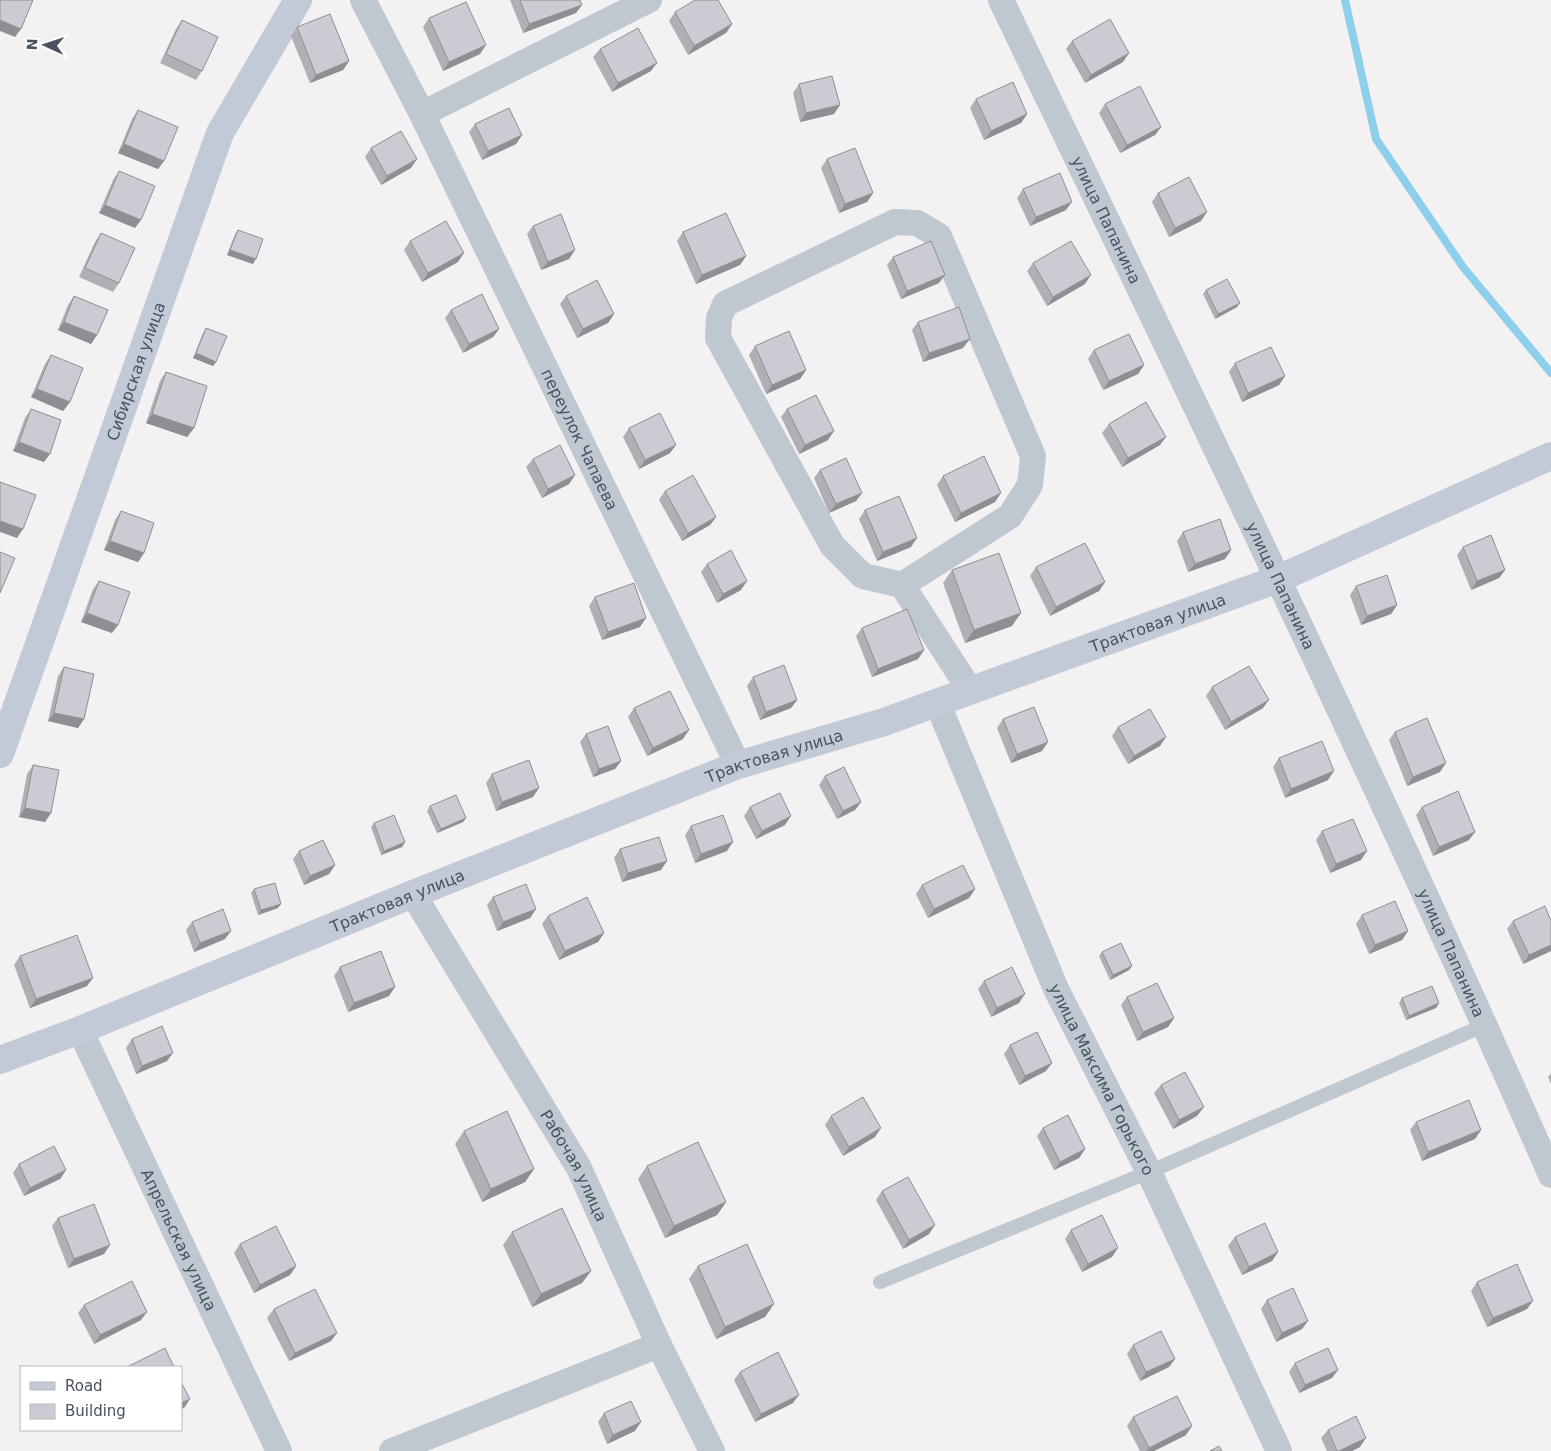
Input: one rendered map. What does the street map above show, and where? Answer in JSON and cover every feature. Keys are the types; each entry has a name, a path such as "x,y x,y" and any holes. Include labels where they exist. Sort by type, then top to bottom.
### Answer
{"street":[{"name":"Сибирская улица","path":"0,754 220,133 298,0"},
{"name":"переулок Чапаева","path":"363,0 422,114 738,765"},
{"path":"422,114 649,0"},
{"name":"улица Папанина","path":"1001,0 1278,579 1485,1025 1551,1176"},
{"path":"902,585 1010,516 1030,485 1034,456 940,236 917,223 895,222 725,304 719,318 718,338 832,545 863,576 902,585 970,690"},
{"name":"Трактовая улица","path":"0,1060 80,1030 413,894 738,765 884,722 1278,579 1551,456"},
{"name":"улица Максима Горького","path":"937,702 1056,989 1150,1172 1279,1451"},
{"name":"Рабочая улица","path":"413,894 579,1168 659,1345 712,1451"},
{"name":"Апрельская улица","path":"80,1030 279,1451"},
{"path":"392,1451 659,1345"}],"lane":[{"path":"880,1282 1150,1172 1485,1025"}],"building":[{"path":"0,0 33,0 21,29 0,20"},
{"path":"520,0 580,0 582,5 529,24"},
{"path":"695,0 718,0 732,24 694,46 675,12"},
{"path":"466,2 486,45 449,62 429,18"},
{"path":"330,14 349,61 316,75 297,27"},
{"path":"1110,19 1129,53 1091,75 1072,41"},
{"path":"182,20 218,37 202,71 166,54"},
{"path":"638,28 657,63 618,83 600,49"},
{"path":"832,76 840,105 806,113 799,84"},
{"path":"1013,82 1027,114 991,131 976,99"},
{"path":"1140,86 1161,127 1127,145 1105,104"},
{"path":"509,108 522,135 488,151 475,124"},
{"path":"138,110 178,127 164,161 124,144"},
{"path":"401,131 417,159 387,176 371,148"},
{"path":"855,148 873,193 845,204 827,159"},
{"path":"119,171 155,186 141,220 105,205"},
{"path":"1060,173 1072,202 1036,217 1023,189"},
{"path":"1189,177 1207,212 1175,228 1158,193"},
{"path":"726,213 746,256 702,275 683,232"},
{"path":"561,214 575,250 548,262 533,226"},
{"path":"446,221 464,253 428,273 410,241"},
{"path":"238,230 263,239 256,259 230,250"},
{"path":"101,233 135,248 119,283 85,268"},
{"path":"931,241 945,275 907,291 893,257"},
{"path":"1071,241 1091,275 1053,297 1033,263"},
{"path":"1227,279 1240,303 1218,314 1206,290"},
{"path":"597,280 614,314 583,329 566,296"},
{"path":"482,294 499,329 469,344 451,310"},
{"path":"74,296 108,310 97,335 64,322"},
{"path":"959,307 970,339 929,353 918,322"},
{"path":"206,328 227,336 216,362 196,353"},
{"path":"789,331 806,370 772,385 755,346"},
{"path":"1129,334 1144,365 1109,381 1094,350"},
{"path":"1271,347 1285,376 1248,393 1235,363"},
{"path":"51,355 83,368 70,402 37,389"},
{"path":"166,372 207,386 194,428 152,414"},
{"path":"816,395 834,431 805,445 787,409"},
{"path":"1146,402 1166,437 1128,458 1109,424"},
{"path":"31,409 61,420 50,454 19,442"},
{"path":"660,413 676,445 645,460 629,428"},
{"path":"560,445 575,475 548,489 533,459"},
{"path":"984,456 1001,493 961,513 943,476"},
{"path":"846,458 862,493 836,504 820,470"},
{"path":"693,475 716,517 688,533 665,491"},
{"path":"0,482 36,495 23,529 0,521"},
{"path":"899,496 917,538 883,552 865,510"},
{"path":"121,511 154,523 144,553 110,541"},
{"path":"1220,519 1231,550 1195,564 1183,532"},
{"path":"1491,535 1505,570 1477,581 1463,547"},
{"path":"1085,543 1105,582 1056,607 1036,567"},
{"path":"731,550 747,581 723,594 707,564"},
{"path":"0,552 15,558 0,593"},
{"path":"999,553 1021,613 974,630 952,570"},
{"path":"1387,575 1397,605 1367,616 1356,586"},
{"path":"99,581 130,592 118,625 87,613"},
{"path":"634,583 646,618 608,632 595,597"},
{"path":"907,609 924,650 878,669 862,628"},
{"path":"784,665 797,700 766,712 753,677"},
{"path":"1249,666 1269,700 1231,722 1212,687"},
{"path":"64,667 94,674 84,719 54,713"},
{"path":"670,691 689,730 653,748 634,708"},
{"path":"1034,707 1048,742 1017,754 1003,719"},
{"path":"1150,709 1166,737 1134,756 1118,727"},
{"path":"1427,718 1446,763 1413,777 1395,732"},
{"path":"608,726 621,761 599,769 586,734"},
{"path":"1322,741 1334,771 1291,789 1279,758"},
{"path":"529,760 539,788 502,802 492,774"},
{"path":"33,765 59,770 51,813 25,808"},
{"path":"844,767 861,802 843,811 825,776"},
{"path":"1458,791 1475,832 1439,847 1422,807"},
{"path":"780,793 791,816 762,831 750,807"},
{"path":"456,795 466,818 441,829 430,806"},
{"path":"394,815 405,842 384,851 374,823"},
{"path":"723,815 733,842 701,854 691,826"},
{"path":"1353,819 1367,851 1336,864 1322,831"},
{"path":"659,837 667,861 628,873 620,849"},
{"path":"323,840 335,865 310,876 299,851"},
{"path":"963,865 975,889 934,909 922,885"},
{"path":"275,883 281,904 261,910 254,889"},
{"path":"526,884 536,909 503,922 493,897"},
{"path":"587,897 604,933 565,951 548,916"},
{"path":"1395,901 1408,931 1375,945 1362,915"},
{"path":"1545,906 1551,921 1551,945 1529,955 1513,921"},
{"path":"223,909 231,931 200,943 192,922"},
{"path":"77,935 93,978 36,999 20,956"},
{"path":"1121,943 1132,966 1113,975 1102,952"},
{"path":"381,951 395,987 354,1003 340,967"},
{"path":"1012,967 1025,994 997,1008 984,981"},
{"path":"1157,983 1174,1018 1143,1032 1127,997"},
{"path":"1432,986 1439,1003 1409,1016 1402,998"},
{"path":"162,1026 173,1053 142,1066 132,1039"},
{"path":"1037,1032 1052,1063 1025,1076 1010,1045"},
{"path":"1185,1072 1204,1107 1179,1120 1161,1085"},
{"path":"863,1097 881,1128 849,1147 831,1116"},
{"path":"1469,1100 1481,1130 1428,1152 1416,1122"},
{"path":"507,1111 534,1169 491,1189 464,1131"},
{"path":"1068,1115 1085,1149 1060,1162 1043,1128"},
{"path":"698,1142 726,1202 674,1226 647,1166"},
{"path":"54,1146 66,1170 30,1188 19,1164"},
{"path":"908,1177 935,1225 909,1240 882,1191"},
{"path":"94,1204 110,1245 74,1259 58,1218"},
{"path":"562,1208 591,1271 541,1294 512,1232"},
{"path":"1102,1215 1118,1248 1088,1264 1071,1230"},
{"path":"1265,1223 1278,1252 1249,1267 1235,1237"},
{"path":"276,1226 296,1266 260,1285 240,1244"},
{"path":"747,1244 774,1304 725,1327 698,1266"},
{"path":"1517,1264 1533,1301 1493,1318 1477,1282"},
{"path":"132,1281 147,1312 100,1335 84,1305"},
{"path":"1293,1288 1308,1321 1282,1333 1267,1300"},
{"path":"315,1289 337,1333 295,1353 274,1309"},
{"path":"1161,1331 1175,1359 1146,1372 1133,1345"},
{"path":"165,1348 174,1366 129,1366"},
{"path":"1328,1348 1338,1370 1305,1385 1295,1363"},
{"path":"778,1352 799,1395 761,1414 740,1372"},
{"path":"182,1384 190,1399 182,1403"},
{"path":"1177,1396 1192,1426 1149,1448 1133,1417"},
{"path":"631,1401 641,1422 613,1435 604,1413"},
{"path":"1356,1416 1366,1438 1337,1451 1328,1430"},
{"path":"1219,1446 1222,1451 1210,1451"}],"waterway":[{"path":"1345,0 1376,139 1463,267 1551,373"}]}
